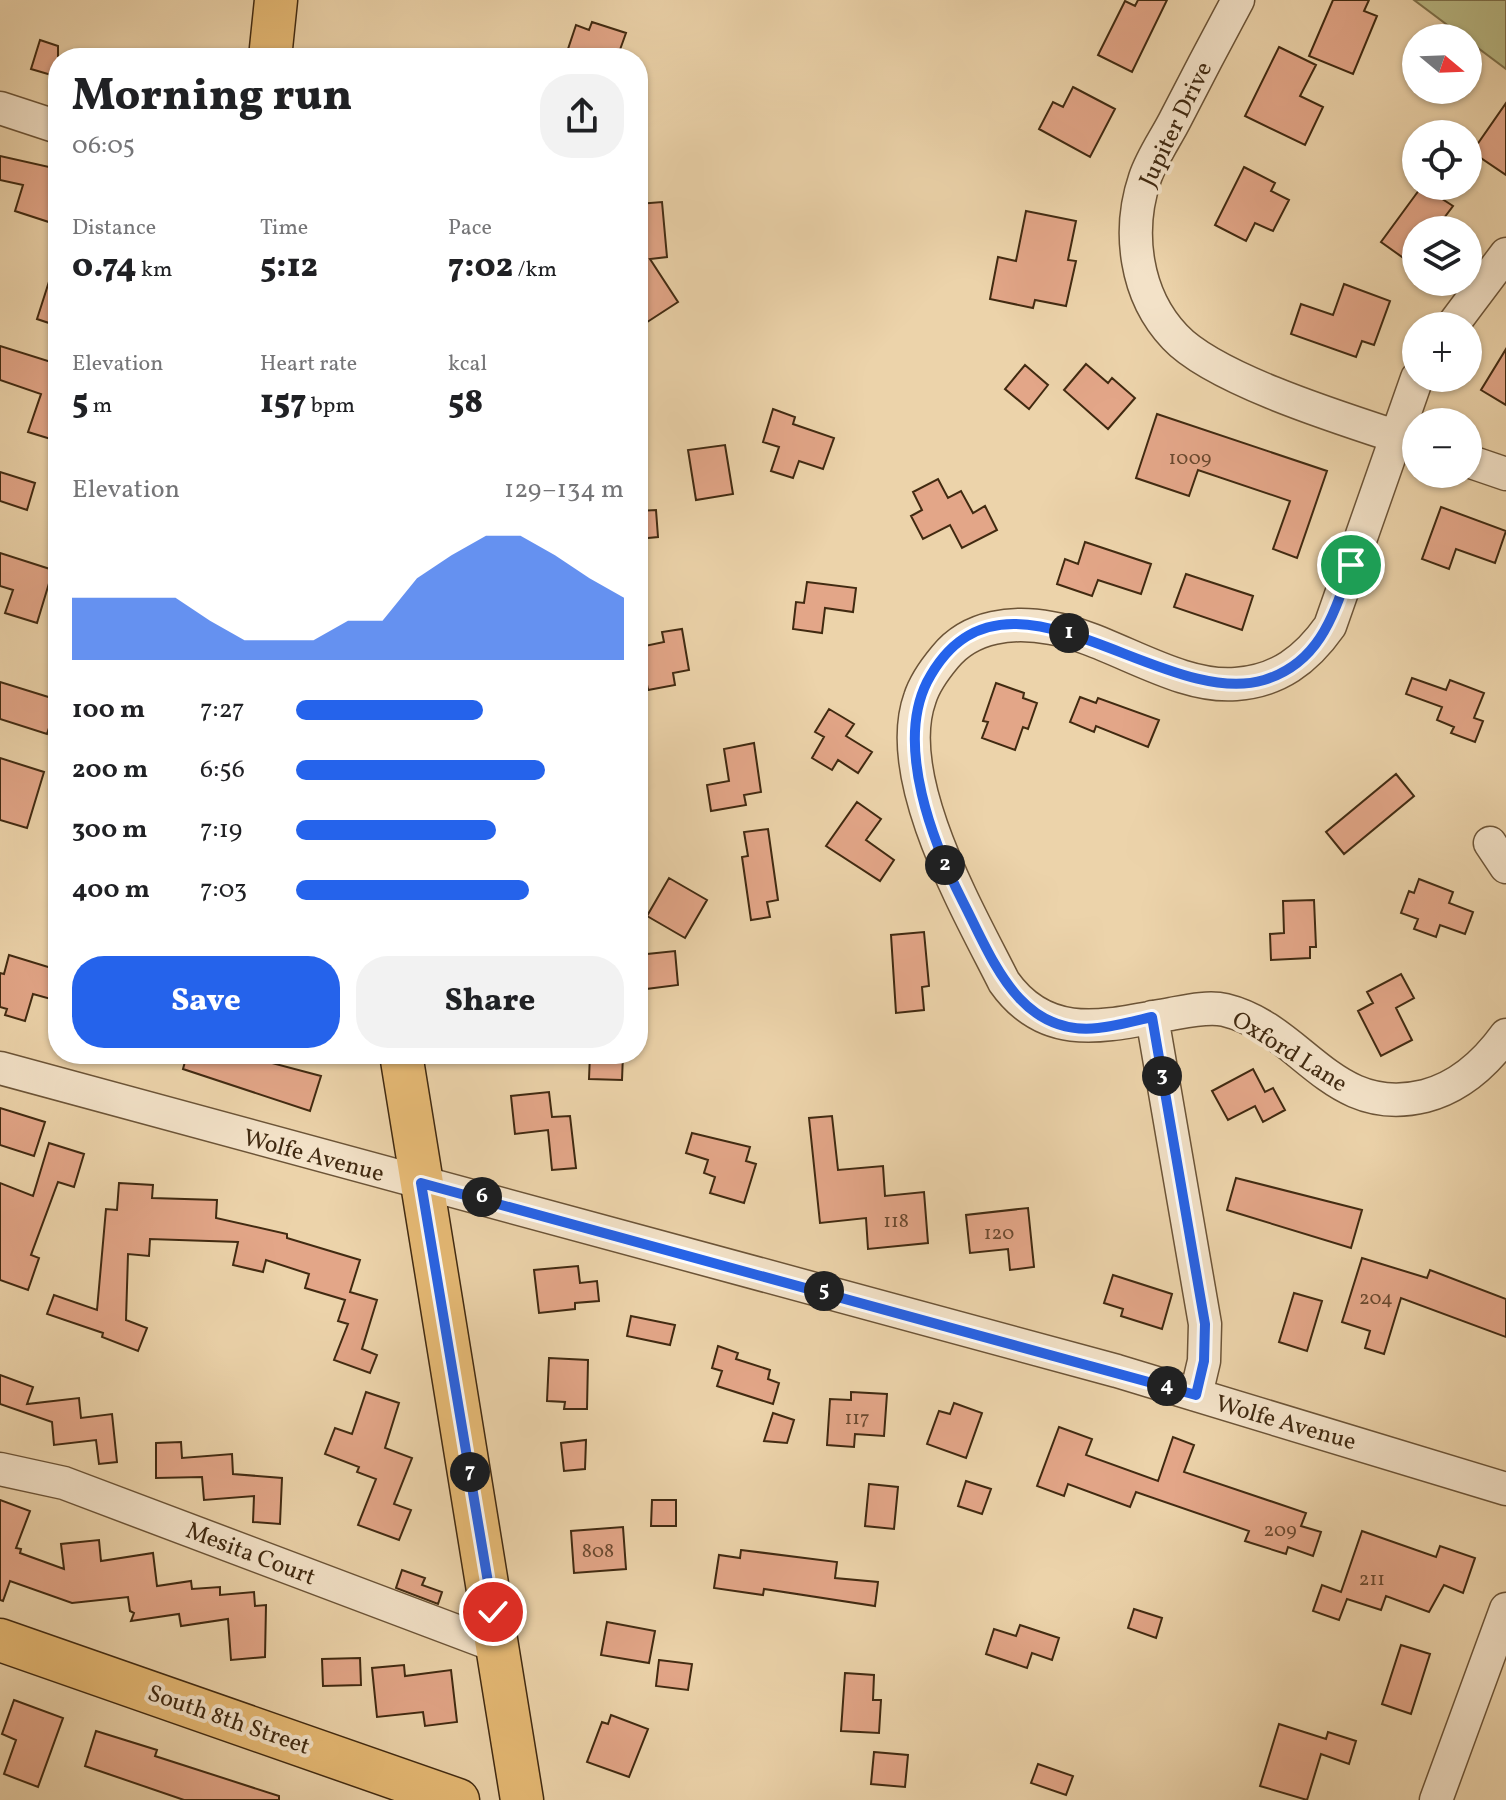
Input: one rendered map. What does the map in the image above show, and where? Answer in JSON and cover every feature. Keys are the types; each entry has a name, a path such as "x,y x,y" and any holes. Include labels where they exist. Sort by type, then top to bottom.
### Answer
{"main road":[{"path":"271,48 276,0"},
{"path":"403,1064 522,1800"},
{"name":"South 8th Street","path":"0,1640 458,1800"}],"street":[{"name":"Jupiter Drive","path":"1238,0 1146,174 1136,209 1135,242 1142,278 1154,308 1175,338 1206,361 1235,377 1402,439"},
{"path":"0,108 48,124"},
{"path":"1462,312 1506,254"},
{"name":"Oxford Lane","path":"1402,450 1330,626 1312,651 1292,667 1264,680 1233,685 1199,680 1054,628 1018,623 971,636 949,652 919,699 914,733 918,771 941,858 1016,999 1043,1017 1070,1026 1096,1029 1193,1010 1223,1010 1268,1031 1344,1088 1374,1099 1405,1101 1440,1092 1472,1074 1506,1035"},
{"path":"1482,466 1506,474"},
{"path":"1152,1017 1205,1324 1204,1361 1196,1395"},
{"name":"Wolfe Avenue","path":"0,1068 1196,1395 1506,1489"},
{"name":"Mesita Court","path":"0,1469 64,1483 499,1647"},
{"path":"1436,1800 1506,1609"}],"green space":[{"path":"1414,0 1506,0 1506,69 1482,51 1482,24 1446,24"}],"building":[{"path":"1138,0 1167,0 1132,72 1098,55 1125,1 1135,6"},
{"path":"1333,0 1369,0 1364,11 1377,16 1353,74 1309,56"},
{"path":"592,22 626,33 621,48 568,48 576,25 589,30"},
{"path":"40,40 58,46 48,48 48,74 31,69"},
{"path":"1279,47 1316,65 1300,96 1323,107 1305,145 1245,116"},
{"path":"1073,87 1115,109 1090,157 1039,129 1053,102 1063,107"},
{"path":"1506,103 1506,175 1482,159 1482,138"},
{"path":"0,156 48,167 48,222 15,211 23,185 0,180"},
{"path":"1244,167 1275,183 1271,191 1289,200 1273,231 1255,223 1246,241 1215,225"},
{"path":"1412,200 1444,200 1453,206 1446,216 1402,216 1402,257 1381,242"},
{"path":"662,202 667,257 650,259 678,302 648,322 648,203"},
{"path":"1026,211 1076,221 1068,260 1076,261 1066,306 1035,300 1033,308 990,299 998,257 1016,261"},
{"path":"1344,284 1390,301 1374,345 1362,341 1356,357 1291,334 1301,304 1333,315"},
{"path":"48,285 48,323 37,319"},
{"path":"0,346 48,361 48,438 28,432 41,394 0,380"},
{"path":"1506,349 1506,405 1482,388"},
{"path":"1086,364 1108,383 1112,378 1135,398 1108,429 1064,390"},
{"path":"1025,365 1048,385 1029,409 1005,389"},
{"path":"773,409 795,417 793,424 834,438 823,469 799,461 793,478 771,471 779,447 763,442"},
{"path":"1157,414 1327,471 1297,558 1273,549 1290,501 1198,470 1189,496 1136,478"},
{"path":"725,445 733,494 696,500 688,450"},
{"path":"0,472 35,483 27,510 0,501"},
{"path":"938,479 948,498 961,491 973,513 985,506 997,530 962,548 950,525 923,539 911,516 922,510 913,492"},
{"path":"1441,507 1506,531 1495,563 1456,549 1449,569 1422,559"},
{"path":"648,510 656,510 658,537 648,538"},
{"path":"1085,542 1151,564 1141,594 1098,580 1092,596 1057,584 1065,559 1078,564"},
{"path":"0,553 48,568 48,587 37,623 5,613 13,590 0,586"},
{"path":"1186,574 1253,596 1242,630 1174,607"},
{"path":"807,582 856,588 853,612 825,608 822,633 793,629 796,602 804,603"},
{"path":"682,629 689,670 673,673 675,685 648,690 648,645 664,642 662,632"},
{"path":"1412,678 1446,690 1450,680 1484,693 1474,718 1483,721 1475,742 1451,733 1454,727 1437,720 1442,707 1406,694"},
{"path":"0,682 48,697 47,734 0,719"},
{"path":"996,683 1024,693 1023,698 1037,703 1028,729 1023,727 1015,750 982,738 988,722 983,721"},
{"path":"1080,697 1096,703 1098,698 1159,720 1148,747 1096,726 1094,732 1070,722"},
{"path":"829,709 854,724 846,736 872,752 858,773 838,760 832,770 812,758 824,737 815,732"},
{"path":"754,743 761,792 744,795 746,805 711,811 707,785 729,781 724,749"},
{"path":"0,758 44,772 27,828 0,820"},
{"path":"1396,774 1414,796 1344,854 1326,832"},
{"path":"857,802 881,819 866,840 894,860 880,881 826,846"},
{"path":"768,829 778,900 767,902 770,917 751,920 742,857 748,856 744,832"},
{"path":"669,878 707,900 685,938 648,914"},
{"path":"1419,879 1453,892 1449,903 1473,912 1465,934 1440,925 1436,937 1414,929 1418,919 1401,913 1409,891 1414,893"},
{"path":"1314,900 1316,947 1310,947 1310,958 1271,960 1270,934 1284,933 1283,901"},
{"path":"924,932 929,986 922,987 924,1010 896,1013 891,935"},
{"path":"675,951 678,985 648,989 648,954"},
{"path":"9,955 48,967 48,998 33,994 25,1021 5,1015 7,1009 0,1007 0,973 4,974"},
{"path":"1401,974 1414,998 1396,1008 1412,1040 1381,1056 1358,1011 1373,1003 1367,992"},
{"path":"184,1064 276,1064 321,1076 310,1111 183,1069"},
{"path":"590,1064 623,1064 622,1080 589,1079"},
{"path":"1253,1069 1265,1092 1273,1088 1285,1110 1263,1122 1255,1106 1228,1120 1212,1091"},
{"path":"549,1092 552,1117 570,1116 576,1168 552,1170 548,1130 515,1134 511,1096"},
{"path":"0,1108 45,1122 34,1156 0,1145"},
{"path":"832,1116 838,1170 883,1166 885,1196 924,1192 928,1243 868,1249 866,1218 820,1223 809,1118"},
{"path":"692,1133 750,1147 746,1161 756,1164 744,1203 710,1193 715,1177 704,1173 708,1160 686,1153"},
{"path":"49,1143 84,1154 74,1187 58,1182 31,1255 39,1258 28,1290 0,1280 0,1183 33,1196"},
{"path":"1236,1178 1362,1210 1351,1248 1227,1210"},
{"path":"119,1183 153,1185 152,1198 217,1200 216,1218 287,1234 287,1238 360,1260 350,1292 377,1300 362,1349 377,1355 370,1373 334,1360 348,1324 338,1321 345,1300 305,1288 309,1274 266,1260 263,1272 233,1265 238,1242 150,1239 149,1256 128,1254 126,1320 147,1328 138,1351 102,1337 103,1333 47,1314 54,1295 97,1310 106,1209 117,1210"},
{"path":"1028,1208 1034,1267 1010,1270 1008,1249 970,1253 966,1215"},
{"path":"1362,1258 1427,1278 1430,1270 1506,1299 1506,1337 1401,1298 1384,1354 1365,1348 1370,1331 1342,1322"},
{"path":"578,1266 580,1283 597,1281 599,1301 575,1303 575,1309 539,1313 534,1270"},
{"path":"1113,1275 1172,1294 1162,1329 1121,1316 1123,1309 1104,1303"},
{"path":"1294,1293 1322,1301 1307,1351 1279,1342"},
{"path":"631,1316 675,1325 670,1345 627,1336"},
{"path":"718,1346 738,1353 736,1359 770,1370 768,1379 779,1383 773,1404 717,1386 722,1371 712,1368"},
{"path":"549,1358 588,1360 587,1409 564,1409 565,1402 547,1401"},
{"path":"0,1375 33,1387 27,1404 79,1398 81,1418 112,1414 117,1462 99,1464 96,1440 54,1445 52,1422 0,1404"},
{"path":"366,1392 399,1403 385,1448 412,1458 394,1504 411,1510 399,1540 358,1525 376,1479 357,1472 359,1467 325,1454 335,1428 352,1434"},
{"path":"851,1392 887,1394 884,1436 855,1434 854,1447 827,1445 830,1399 851,1400"},
{"path":"954,1403 982,1413 966,1458 927,1444 939,1411 950,1414"},
{"path":"773,1413 794,1420 787,1443 764,1441"},
{"path":"1059,1427 1092,1439 1086,1455 1158,1481 1173,1437 1194,1445 1184,1472 1306,1513 1301,1526 1321,1532 1313,1556 1288,1547 1286,1554 1245,1541 1249,1531 1136,1492 1130,1507 1068,1484 1064,1496 1037,1486"},
{"path":"586,1440 585,1469 564,1471 561,1443"},
{"path":"181,1442 182,1458 232,1454 233,1474 282,1478 280,1524 253,1522 254,1496 204,1500 202,1477 156,1478 156,1443"},
{"path":"966,1481 991,1489 982,1514 958,1506"},
{"path":"869,1484 898,1487 894,1529 865,1526"},
{"path":"0,1500 30,1511 16,1548 21,1549 20,1553 64,1569 61,1544 99,1540 101,1561 153,1553 157,1586 191,1581 192,1589 220,1587 220,1595 254,1592 255,1606 266,1605 265,1657 231,1660 228,1619 181,1626 179,1614 131,1621 134,1613 130,1611 128,1597 72,1603 10,1581 3,1601 0,1600"},
{"path":"652,1500 676,1500 676,1526 651,1526"},
{"path":"623,1527 626,1569 574,1573 571,1531"},
{"path":"1362,1531 1436,1557 1440,1546 1475,1558 1463,1593 1444,1585 1429,1612 1386,1596 1381,1610 1347,1599 1339,1620 1313,1611 1322,1585 1341,1592"},
{"path":"741,1550 837,1562 835,1578 878,1582 875,1606 764,1589 763,1595 714,1588 719,1555 740,1558"},
{"path":"402,1570 425,1578 422,1585 442,1592 438,1604 396,1588"},
{"path":"1134,1609 1162,1618 1156,1638 1128,1628"},
{"path":"607,1622 655,1631 649,1663 601,1655"},
{"path":"1020,1625 1059,1638 1052,1660 1032,1653 1027,1668 986,1654 994,1629 1016,1636"},
{"path":"1401,1645 1430,1654 1411,1714 1382,1704"},
{"path":"360,1658 361,1685 323,1686 322,1659"},
{"path":"659,1660 692,1664 688,1690 656,1686"},
{"path":"404,1665 405,1676 451,1670 457,1722 425,1726 423,1712 377,1717 372,1668"},
{"path":"845,1673 874,1675 873,1700 881,1700 879,1733 841,1731"},
{"path":"14,1700 63,1718 38,1787 4,1774 16,1740 2,1734"},
{"path":"611,1715 648,1729 629,1777 587,1762 602,1722 608,1724"},
{"path":"1279,1724 1326,1739 1328,1732 1356,1741 1349,1764 1321,1754 1307,1800 1260,1786"},
{"path":"96,1731 157,1750 155,1756 279,1796 279,1800 184,1800 85,1766"},
{"path":"874,1752 908,1755 905,1787 871,1784"},
{"path":"1038,1764 1073,1776 1066,1795 1031,1783"}],"route":[{"path":"493,1612 421,1183 1196,1395 1204,1361 1205,1324 1152,1017 1096,1029 1070,1026 1043,1017 1016,999 1004,982 941,858 918,771 914,733 919,699 933,672 949,652 971,636 1018,623 1054,628 1199,680 1233,685 1264,680 1292,667 1312,651 1330,626 1351,565"}]}
